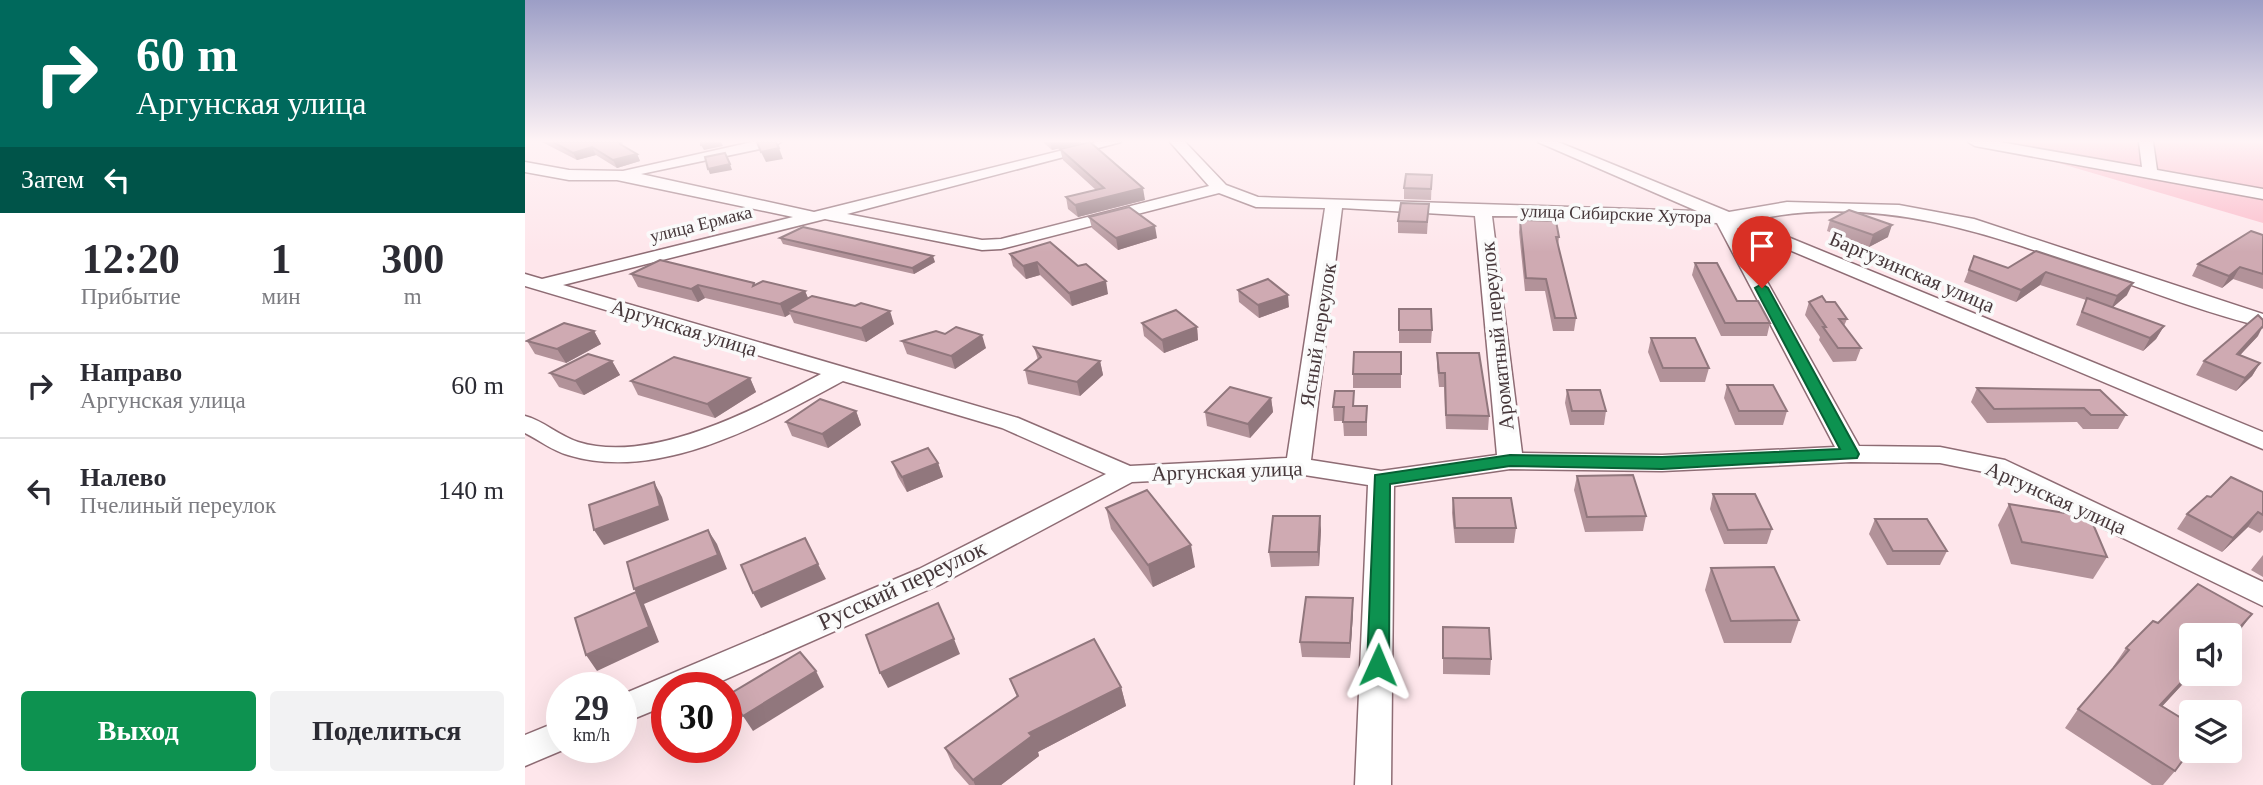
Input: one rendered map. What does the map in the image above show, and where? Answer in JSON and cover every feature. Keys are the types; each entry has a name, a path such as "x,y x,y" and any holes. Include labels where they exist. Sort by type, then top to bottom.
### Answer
{"street":[{"path":"635,179 982,245 1001,244 1220,187"},
{"name":"улица Ермака","path":"534,283 969,179"},
{"path":"1212,179 1220,187 1256,202 1371,204"},
{"name":"Баргузинская улица","path":"1631,179 2263,440"},
{"path":"2180,179 2263,194"},
{"name":"Ясный переулок","path":"1298,466 1335,204"},
{"name":"улица Сибирские Хутора","path":"1371,204 1483,211 1622,212 1723,218 1748,216 1787,206 1899,209 1974,224 2263,321"},
{"name":"Ароматный переулок","path":"1483,211 1510,461"},
{"path":"1723,218 1851,454"},
{"name":"Аргунская улица","path":"534,283 837,375 1010,423 1127,474 1298,466 1381,480 1510,461 1662,463 1851,454 1940,455 1996,466 2263,595"},
{"path":"525,423 573,449 616,453 657,452 753,420 837,375"},
{"name":"Русский переулок","path":"709,672 929,577 1127,474"},
{"path":"1373,785 1381,480"},
{"path":"525,751 546,742"}],"shaded area":[{"path":"2112,179 2263,179 2263,223"}],"building":[{"path":"1093,179 1132,179 1143,188 1075,205 1066,197 1104,188"},
{"path":"1405,179 1432,179 1431,189 1404,188"},
{"path":"1401,203 1429,204 1427,222 1398,221"},
{"path":"1129,207 1155,226 1116,238 1089,217"},
{"path":"1849,210 1892,225 1873,235 1830,220"},
{"path":"1520,220 1556,221 1559,237 1556,237 1576,318 1555,318 1546,279 1526,278"},
{"path":"803,227 933,256 912,268 780,238"},
{"path":"2251,231 2263,235 2263,274 2240,267 2229,276 2198,264"},
{"path":"1050,242 1078,266 1086,264 1106,281 1069,293 1037,262 1023,266 1010,254"},
{"path":"2036,251 2133,283 2117,296 2046,272 2021,290 1969,270 1974,256 2008,268"},
{"path":"660,260 754,283 753,286 763,281 805,291 780,304 698,285 691,289 631,274"},
{"path":"1695,263 1717,263 1737,301 1758,301 1770,323 1725,323"},
{"path":"1268,279 1288,295 1258,305 1238,290"},
{"path":"812,296 855,306 861,303 890,311 861,328 788,310"},
{"path":"1822,296 1826,302 1835,302 1847,319 1839,319 1861,348 1838,348 1809,302"},
{"path":"2087,298 2164,326 2150,338 2082,312"},
{"path":"1399,309 1431,309 1432,330 1399,330"},
{"path":"1176,310 1197,327 1162,340 1142,323"},
{"path":"2258,315 2263,320 2263,326 2237,354 2260,363 2245,378 2204,361"},
{"path":"564,323 594,331 557,349 527,341"},
{"path":"956,327 982,335 951,356 902,341 936,331 945,334"},
{"path":"1651,338 1695,338 1709,368 1663,368"},
{"path":"1034,347 1100,361 1077,382 1025,370 1041,357"},
{"path":"1354,352 1401,352 1401,374 1353,374"},
{"path":"1437,353 1479,353 1489,416 1446,415 1445,373 1439,373"},
{"path":"588,354 612,361 575,381 550,373"},
{"path":"674,357 750,378 707,404 631,381"},
{"path":"1727,385 1773,385 1787,411 1739,411"},
{"path":"1230,387 1271,398 1248,424 1205,412"},
{"path":"1977,388 2100,390 2126,415 2091,415 2084,408 1994,409"},
{"path":"1567,390 1600,390 1606,411 1572,411"},
{"path":"1335,391 1354,391 1353,406 1367,406 1366,422 1343,422 1344,407 1333,407"},
{"path":"820,399 856,411 822,434 786,422"},
{"path":"928,448 938,463 902,477 892,462"},
{"path":"1633,475 1646,516 1587,517 1577,476"},
{"path":"2231,477 2263,492 2263,515 2258,512 2233,538 2187,514 2207,496 2211,497"},
{"path":"654,482 660,506 594,530 589,505"},
{"path":"1147,490 1191,545 1148,565 1106,508"},
{"path":"1713,494 1755,494 1772,529 1728,530"},
{"path":"1453,498 1511,498 1516,528 1455,528"},
{"path":"2009,504 2090,517 2107,557 2022,542"},
{"path":"1273,516 1320,516 1318,552 1269,552"},
{"path":"1875,519 1927,519 1947,551 1893,551"},
{"path":"708,530 718,555 634,589 627,562"},
{"path":"805,538 818,564 753,593 741,565"},
{"path":"1774,567 1799,620 1731,621 1711,568"},
{"path":"2198,584 2252,614 2242,625 2179,623 2179,685 2160,705 2179,717 2181,763 2175,771 2078,709 2129,650 2126,648 2153,621 2158,623"},
{"path":"636,592 649,627 586,655 575,618"},
{"path":"1306,597 1353,598 1350,643 1300,642"},
{"path":"938,603 954,639 880,673 866,635"},
{"path":"1443,627 1489,628 1491,659 1443,658"},
{"path":"1094,639 1121,687 1029,733 1032,736 973,780 945,748 1018,696 1010,679"},
{"path":"800,652 816,671 743,716 742,687"}],"route":[{"path":"1378,665 1381,480 1510,461 1662,463 1851,454 1762,288"}]}
